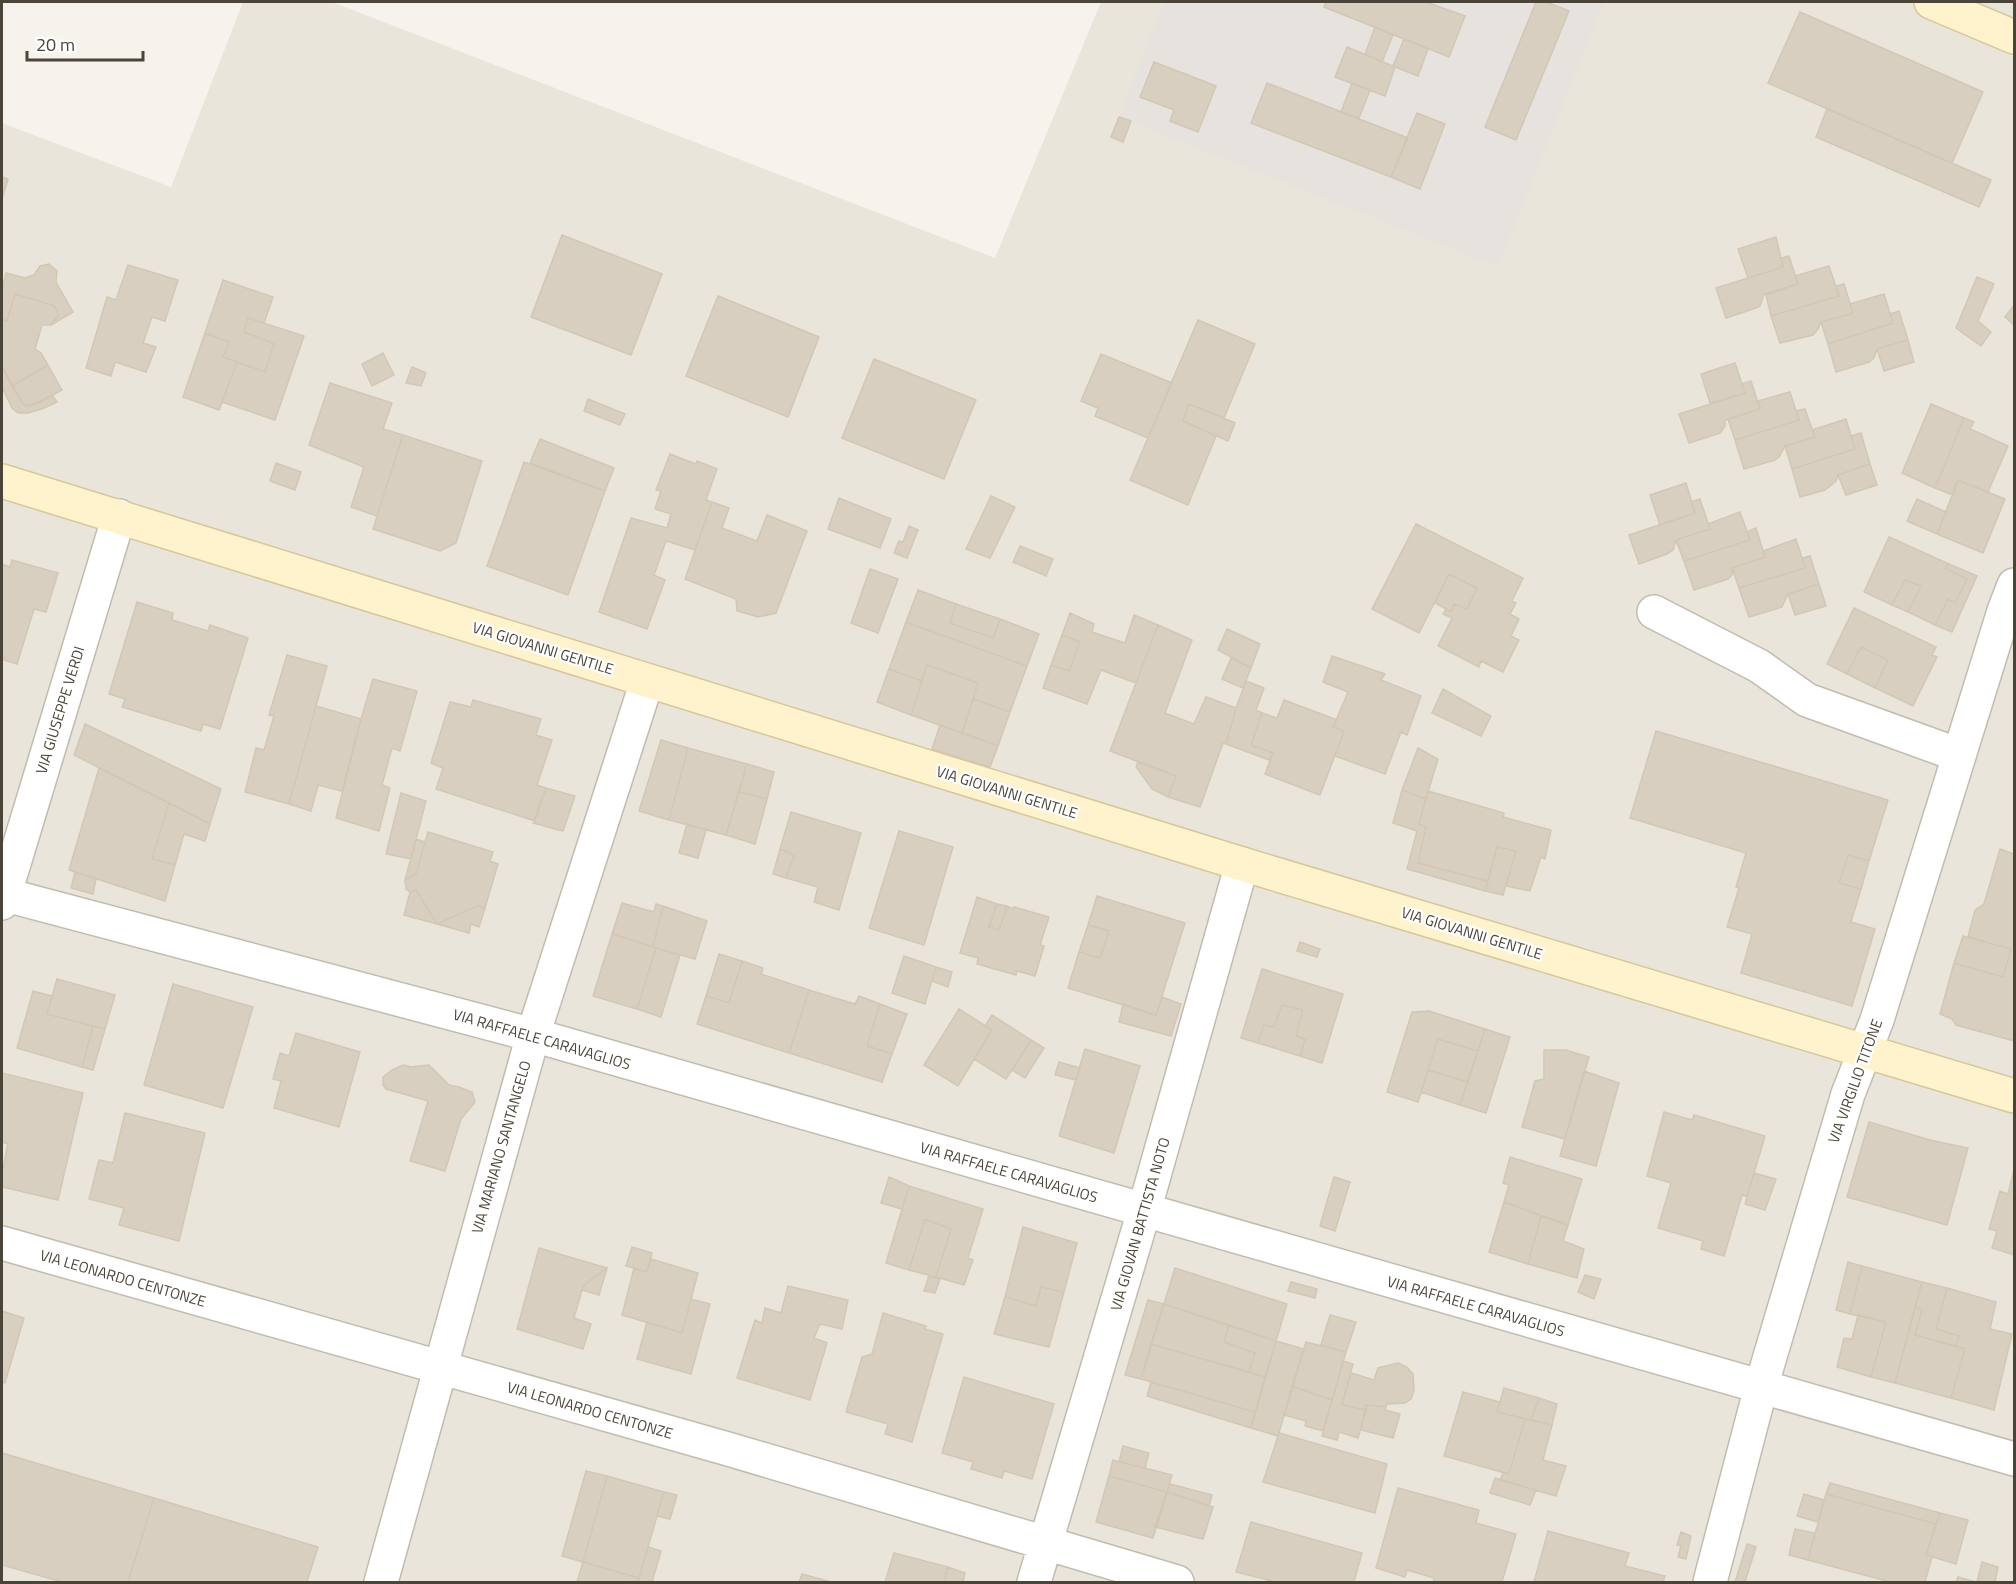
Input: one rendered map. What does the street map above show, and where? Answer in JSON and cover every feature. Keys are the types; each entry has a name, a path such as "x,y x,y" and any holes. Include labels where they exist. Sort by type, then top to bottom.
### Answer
{"main road":[{"path":"1931,2 2014,37"},
{"name":"VIA GIOVANNI GENTILE","path":"2,481 1242,864 2014,1096"}],"street":[{"name":"VIA GIUSEPPE VERDI","path":"2,897 119,516"},
{"name":"VIA VIRGILIO TITONE","path":"1710,1582 1761,1387 1848,1094 1866,1051 2014,585"},
{"path":"1654,612 1759,666 1807,700 1959,755"},
{"name":"VIA MARIANO SANTANGELO","path":"381,1582 533,1035 647,681"},
{"name":"VIA GIOVAN BATTISTA NOTO","path":"1034,1582 1144,1211 1242,864"},
{"name":"VIA RAFFAELE CARAVAGLIOS","path":"2,897 533,1035 2014,1459"},
{"name":"VIA LEONARDO CENTONZE","path":"2,1243 728,1449 1177,1582"}],"shaded area":[{"path":"243,2 332,2 995,258 1101,2 2014,2 2014,1582 2,1582 2,123 171,187"},
{"path":"1164,2 1604,2 1498,267 1119,117"}],"building":[{"path":"1326,2 1426,2 1465,16 1449,57 1324,7"},
{"path":"1536,2 1546,2 1569,11 1516,140 1485,127"},
{"path":"1800,12 1983,92 1952,163 1768,83"},
{"path":"1375,27 1393,35 1382,62 1365,54"},
{"path":"1404,39 1428,49 1418,76 1393,66"},
{"path":"1347,47 1395,67 1385,96 1335,77"},
{"path":"1154,62 1216,86 1198,132 1170,121 1174,110 1140,97"},
{"path":"1267,83 1408,138 1391,177 1251,123"},
{"path":"1352,83 1370,90 1359,118 1341,112"},
{"path":"1827,109 1991,180 1979,207 1816,137"},
{"path":"1417,113 1445,124 1420,189 1391,177"},
{"path":"1119,117 1131,121 1123,142 1111,137"},
{"path":"2,177 8,179 2,199"},
{"path":"562,235 662,274 631,355 531,317"},
{"path":"1776,237 1783,267 1748,278 1738,249"},
{"path":"1789,256 1798,284 1764,294 1760,306 1726,318 1716,288 1783,267 1781,258"},
{"path":"49,264 57,271 56,282 73,312 51,325 58,316 57,310 52,305 15,294 7,321 2,319 2,289 6,273 25,278 34,275 40,266"},
{"path":"128,265 178,280 165,321 152,317 143,343 156,347 146,372 115,362 111,376 86,368 107,297 116,300"},
{"path":"1829,266 1839,296 1771,316 1766,295 1798,284 1795,276"},
{"path":"1977,277 1994,284 1978,321 1991,332 1981,346 1956,328"},
{"path":"223,280 273,297 264,323 248,318 244,332 274,344 265,372 223,357 229,342 205,333"},
{"path":"1844,284 1853,313 1821,322 1813,335 1780,343 1771,316 1839,296 1836,286"},
{"path":"15,294 52,305 57,310 58,316 51,325 42,325 35,349 41,353 48,365 12,386 2,366 2,319 7,321"},
{"path":"1884,294 1893,323 1828,344 1821,322 1853,313 1850,304"},
{"path":"718,296 819,337 788,417 686,376"},
{"path":"2014,305 2014,325 2005,317"},
{"path":"1899,311 1908,340 1877,349 1874,358 1869,362 1836,372 1828,344 1893,323 1890,314"},
{"path":"248,318 304,336 275,420 222,402 237,362 265,372 274,344 244,332"},
{"path":"1198,320 1255,344 1224,418 1189,404 1183,421 1216,436 1188,505 1130,480"},
{"path":"205,333 229,342 223,357 237,362 219,410 183,397"},
{"path":"1908,340 1914,362 1884,371 1877,349"},
{"path":"383,353 394,375 372,386 362,364"},
{"path":"1101,354 1172,383 1148,438 1095,416 1098,408 1081,401"},
{"path":"874,359 976,400 944,479 842,438"},
{"path":"1735,363 1745,393 1710,403 1701,374"},
{"path":"48,365 62,390 38,403 27,406 23,404 12,386"},
{"path":"2,366 23,404 31,406 52,395 57,402 28,413 18,413 12,408 2,387"},
{"path":"412,367 426,373 421,386 406,383"},
{"path":"1751,381 1760,409 1725,420 1725,426 1720,433 1689,443 1679,414 1745,393 1742,384"},
{"path":"330,383 392,403 383,429 403,435 377,516 351,507 364,467 309,445"},
{"path":"1790,392 1799,420 1735,440 1728,419 1760,409 1758,401"},
{"path":"588,399 625,414 620,425 584,411"},
{"path":"1189,404 1235,423 1228,441 1183,421"},
{"path":"1931,404 1964,418 1935,488 1902,473"},
{"path":"1805,409 1815,437 1785,446 1775,460 1744,469 1735,440 1799,420 1796,411"},
{"path":"1964,418 1974,422 1970,429 2008,446 1988,492 1958,480 1953,495 1935,488"},
{"path":"1846,419 1855,449 1792,469 1785,446 1815,437 1812,430"},
{"path":"1861,433 1870,464 1838,475 1836,481 1825,490 1800,497 1792,469 1855,449 1851,436"},
{"path":"403,435 482,461 456,543 440,551 373,529"},
{"path":"540,439 614,468 605,491 530,463"},
{"path":"670,454 717,469 706,500 712,502 695,550 666,541 654,575 665,580 647,629 599,612 631,518 667,528 671,514 655,509 661,491 656,490"},
{"path":"524,462 605,491 568,595 487,566"},
{"path":"276,463 301,472 295,490 270,481"},
{"path":"1870,464 1877,485 1846,495 1838,475"},
{"path":"1958,480 2005,499 1983,553 1937,534"},
{"path":"1686,483 1695,513 1660,525 1650,495"},
{"path":"991,496 1015,507 990,558 966,549"},
{"path":"839,498 891,519 880,548 828,529"},
{"path":"1700,499 1710,529 1676,540 1673,550 1667,554 1639,564 1629,535 1695,513 1691,502"},
{"path":"1917,499 1946,512 1937,534 1907,521"},
{"path":"712,502 729,508 722,528 757,541 767,515 807,531 776,613 758,617 737,611 736,599 685,579"},
{"path":"1740,512 1750,540 1684,561 1676,540 1710,529 1708,524"},
{"path":"1416,524 1523,578 1512,601 1516,603 1510,614 1519,619 1511,636 1519,640 1503,672 1481,661 1479,667 1438,646 1452,618 1443,614 1446,609 1451,612 1454,604 1467,609 1477,588 1449,574 1419,633 1372,609"},
{"path":"909,526 918,530 907,558 894,553 899,541 903,542"},
{"path":"1756,528 1765,557 1732,568 1732,575 1728,579 1694,590 1684,561 1750,540 1747,532"},
{"path":"1889,537 1949,564 1945,568 1967,579 1955,603 1948,599 1935,625 1908,612 1921,586 1905,580 1892,605 1864,592"},
{"path":"1796,539 1805,568 1739,588 1732,568 1765,557 1763,551"},
{"path":"1020,546 1053,559 1046,576 1013,562"},
{"path":"1810,556 1819,584 1788,594 1782,607 1749,617 1739,588 1805,568 1802,558"},
{"path":"12,560 58,573 46,612 34,609 17,664 4,660 2,655 2,564 10,567"},
{"path":"1949,564 1977,576 1952,632 1935,625 1948,599 1955,603 1967,579 1945,568"},
{"path":"870,569 898,579 878,633 851,623"},
{"path":"1449,574 1477,588 1467,609 1454,604 1451,612 1435,603"},
{"path":"1905,580 1921,586 1908,612 1892,605"},
{"path":"1819,584 1826,606 1795,615 1788,594"},
{"path":"918,590 956,604 950,623 993,638 1000,619 1039,634 1027,666 906,622"},
{"path":"137,602 173,613 172,620 208,631 210,625 248,638 220,729 203,724 201,731 122,707 125,699 109,694"},
{"path":"956,604 1000,619 993,638 950,623"},
{"path":"1854,608 1936,647 1932,655 1937,657 1913,706 1875,688 1888,660 1861,647 1847,674 1827,664"},
{"path":"1070,613 1094,624 1092,632 1125,643 1134,615 1158,625 1136,683 1101,670 1087,704 1043,688 1051,665 1069,671 1080,642 1062,635"},
{"path":"906,622 1027,666 1010,712 973,699 978,683 927,665 922,681 889,669"},
{"path":"1158,625 1192,640 1165,713 1194,724 1206,697 1236,708 1226,744 1223,743 1200,807 1168,797 1176,776 1110,751"},
{"path":"1227,629 1260,644 1251,668 1218,650"},
{"path":"1062,635 1080,642 1069,671 1051,665"},
{"path":"1861,647 1888,660 1875,688 1847,674"},
{"path":"287,655 327,666 289,804 245,792 256,748 264,750 274,716 269,715"},
{"path":"1332,656 1385,674 1381,680 1421,696 1407,735 1401,732 1385,774 1335,756 1344,731 1333,727 1348,692 1323,682"},
{"path":"1231,658 1251,668 1243,688 1222,679"},
{"path":"927,665 978,683 962,733 911,715"},
{"path":"889,669 922,681 911,715 877,702"},
{"path":"373,679 417,691 400,751 392,748 382,785 390,788 379,831 336,818"},
{"path":"1246,681 1264,688 1256,710 1262,713 1251,745 1273,753 1269,760 1226,744"},
{"path":"1443,689 1491,716 1481,736 1432,713"},
{"path":"973,699 1010,712 998,746 962,733"},
{"path":"473,700 541,719 536,735 552,740 537,785 546,788 535,821 436,789 443,768 431,763 450,702 471,707"},
{"path":"1284,700 1337,720 1333,727 1344,731 1320,795 1265,774 1273,753 1251,745 1262,713 1277,718"},
{"path":"316,706 361,719 342,791 318,785 311,811 289,804"},
{"path":"85,724 221,789 210,824 74,755"},
{"path":"940,725 998,746 990,767 932,749"},
{"path":"1656,731 1888,800 1869,861 1848,855 1839,883 1861,889 1851,922 1875,929 1852,1006 1741,973 1752,934 1727,927 1739,888 1736,887 1746,853 1630,818"},
{"path":"661,740 688,748 669,820 639,811"},
{"path":"688,748 747,764 726,835 669,820"},
{"path":"1418,748 1438,759 1426,799 1402,790"},
{"path":"1138,762 1176,776 1168,797 1152,789 1136,767"},
{"path":"747,764 774,772 767,799 739,792"},
{"path":"99,768 169,803 152,859 175,865 165,901 69,870"},
{"path":"546,788 575,796 563,831 533,823"},
{"path":"1402,790 1426,799 1419,824 1426,827 1418,863 1488,881 1485,891 1407,869 1417,831 1393,823"},
{"path":"1428,791 1504,813 1503,817 1551,830 1545,859 1541,857 1530,891 1506,886 1516,851 1497,847 1488,881 1418,863 1426,827 1419,824"},
{"path":"739,792 767,799 755,844 726,835"},
{"path":"401,793 426,801 411,859 386,854"},
{"path":"169,803 210,824 205,841 184,834 175,865 152,859"},
{"path":"791,812 861,833 839,910 814,902 818,887 786,878 794,855 780,849"},
{"path":"687,824 706,830 698,858 679,853"},
{"path":"899,831 953,847 924,945 869,928"},
{"path":"428,832 493,852 490,861 498,864 485,908 477,906 437,924 416,890 410,892 406,889 405,880 416,874"},
{"path":"416,839 425,842 416,874 405,880"},
{"path":"1497,847 1516,851 1503,895 1485,891"},
{"path":"780,849 794,855 786,878 773,874"},
{"path":"2000,849 2014,854 2014,1041 1956,1025 1952,1019 1940,1014 1954,963 2003,977 2011,949 1968,937 1975,910 1984,904"},
{"path":"1848,855 1869,861 1861,889 1839,883"},
{"path":"75,872 96,879 93,894 71,888"},
{"path":"416,890 437,924 404,915 410,892"},
{"path":"1097,896 1185,923 1156,1015 1068,988 1079,952 1100,958 1109,931 1088,925"},
{"path":"977,897 997,904 989,927 999,930 1007,906 1049,917 1040,945 1044,946 1035,976 1017,971 1016,975 977,964 978,958 960,953"},
{"path":"622,903 654,912 656,904 663,906 653,947 612,934"},
{"path":"997,904 1007,906 999,930 989,927"},
{"path":"477,906 485,908 479,927 471,924 469,933 437,924"},
{"path":"663,906 707,921 695,959 653,947"},
{"path":"1088,925 1109,931 1100,958 1079,952"},
{"path":"612,934 656,948 637,1009 593,996"},
{"path":"1963,936 2011,949 2003,977 1954,963"},
{"path":"1300,942 1320,949 1317,957 1297,951"},
{"path":"656,948 680,955 661,1017 637,1009"},
{"path":"719,954 742,961 729,1003 706,996"},
{"path":"904,956 936,967 925,1004 892,993"},
{"path":"742,961 763,968 761,974 809,990 789,1053 697,1024 706,996 729,1003"},
{"path":"936,967 952,972 948,987 932,981"},
{"path":"1262,969 1343,994 1322,1063 1300,1056 1305,1039 1296,1036 1303,1010 1282,1005 1274,1027 1264,1025 1258,1043 1241,1038"},
{"path":"57,979 115,995 105,1029 47,1014"},
{"path":"173,984 253,1007 223,1108 144,1085"},
{"path":"809,990 855,1004 859,996 880,1004 867,1046 892,1054 882,1082 789,1053"},
{"path":"33,991 52,996 47,1014 93,1026 82,1067 17,1048"},
{"path":"1162,997 1181,1004 1171,1036 1119,1022 1123,1004 1156,1015"},
{"path":"880,1004 907,1014 892,1054 867,1046"},
{"path":"1282,1005 1303,1010 1296,1036 1305,1039 1300,1056 1258,1043 1264,1025 1274,1027"},
{"path":"959,1009 992,1030 958,1086 924,1065"},
{"path":"1429,1011 1485,1029 1478,1051 1438,1039 1418,1102 1387,1092 1412,1012"},
{"path":"992,1015 1031,1040 1006,1079 974,1059 992,1030 985,1026"},
{"path":"93,1026 105,1029 93,1070 82,1067"},
{"path":"1485,1029 1510,1037 1486,1113 1460,1105"},
{"path":"296,1033 360,1052 339,1127 274,1108 281,1081 273,1079 280,1053 289,1056"},
{"path":"1438,1039 1478,1051 1468,1082 1428,1070"},
{"path":"1031,1040 1044,1048 1025,1078 1012,1070"},
{"path":"1085,1049 1140,1066 1114,1153 1059,1136"},
{"path":"1544,1050 1566,1050 1589,1057 1565,1139 1522,1127 1535,1081 1544,1079"},
{"path":"1059,1062 1080,1068 1076,1080 1055,1075"},
{"path":"403,1065 411,1067 429,1065 449,1085 472,1092 475,1102 461,1119 445,1171 410,1161 428,1101 386,1089 383,1085 383,1077"},
{"path":"1428,1070 1468,1082 1460,1105 1421,1092"},
{"path":"1584,1071 1619,1083 1596,1166 1560,1156"},
{"path":"2,1073 83,1093 58,1200 2,1187 2,1173 8,1144 2,1142"},
{"path":"1664,1112 1692,1120 1694,1115 1765,1136 1747,1197 1742,1195 1724,1256 1701,1249 1703,1241 1658,1228 1671,1183 1647,1176"},
{"path":"125,1113 205,1133 179,1241 119,1225 124,1208 89,1199 99,1160 113,1163"},
{"path":"1869,1122 1930,1140 1968,1148 1947,1225 1847,1197"},
{"path":"1510,1157 1582,1179 1568,1225 1504,1202 1509,1185 1503,1183"},
{"path":"2014,1170 2014,1255 1992,1248 1997,1231 1989,1229 2000,1191 2008,1194"},
{"path":"1754,1173 1776,1179 1765,1210 1745,1204"},
{"path":"889,1177 909,1186 902,1209 881,1203"},
{"path":"1334,1177 1350,1182 1335,1231 1320,1226"},
{"path":"909,1186 983,1209 968,1258 973,1260 964,1285 936,1277 951,1229 925,1219 909,1270 886,1263"},
{"path":"1504,1202 1541,1216 1528,1264 1489,1252"},
{"path":"1541,1216 1568,1225 1563,1241 1584,1249 1577,1278 1528,1264"},
{"path":"925,1219 951,1229 936,1277 909,1270"},
{"path":"1023,1227 1077,1243 1064,1292 1041,1287 1036,1306 1005,1297"},
{"path":"632,1247 652,1253 647,1272 626,1266"},
{"path":"539,1248 607,1268 584,1285 582,1290 574,1318 591,1324 583,1349 517,1329"},
{"path":"651,1259 698,1273 682,1333 622,1315 634,1268 647,1272"},
{"path":"1848,1262 1862,1266 1850,1314 1836,1310"},
{"path":"1862,1266 1922,1282 1895,1383 1871,1377 1886,1322 1850,1314"},
{"path":"607,1268 599,1295 582,1290 584,1285"},
{"path":"1175,1268 1287,1304 1276,1341 1164,1304"},
{"path":"1585,1275 1601,1279 1594,1299 1578,1292"},
{"path":"929,1276 940,1279 935,1293 924,1291"},
{"path":"1291,1282 1317,1289 1315,1298 1288,1291"},
{"path":"1922,1282 1947,1288 1936,1329 1959,1336 1956,1346 1915,1335 1922,1310 1915,1307"},
{"path":"788,1286 848,1300 842,1329 820,1324 814,1338 827,1343 810,1400 737,1378 755,1320 762,1323 765,1308 781,1313"},
{"path":"1041,1287 1064,1292 1049,1347 994,1334 1005,1297 1036,1306"},
{"path":"1947,1288 1996,1302 1990,1329 2012,1334 1994,1410 1951,1398 1965,1349 1956,1346 1959,1336 1936,1329"},
{"path":"691,1299 710,1304 691,1374 637,1359 647,1322 682,1333"},
{"path":"1148,1300 1164,1304 1141,1379 1125,1375"},
{"path":"1164,1304 1229,1325 1224,1342 1255,1353 1249,1372 1151,1344"},
{"path":"1915,1307 1922,1310 1915,1335 1965,1349 1951,1398 1895,1383"},
{"path":"2,1311 24,1318 5,1383 2,1382"},
{"path":"883,1313 926,1326 925,1329 943,1334 912,1442 885,1434 888,1424 846,1412 862,1357 872,1354"},
{"path":"1330,1315 1356,1322 1346,1352 1321,1345"},
{"path":"1858,1315 1886,1322 1871,1377 1837,1367 1844,1338 1852,1339"},
{"path":"1229,1325 1276,1341 1265,1377 1249,1372 1255,1353 1224,1342"},
{"path":"1276,1341 1304,1349 1278,1436 1251,1428"},
{"path":"1306,1342 1346,1352 1332,1400 1292,1386"},
{"path":"1151,1344 1265,1377 1255,1412 1141,1379"},
{"path":"1343,1361 1353,1364 1342,1405 1366,1410 1358,1438 1339,1432 1337,1440 1322,1436"},
{"path":"1398,1363 1407,1367 1413,1374 1414,1391 1411,1399 1405,1403 1387,1404 1386,1407 1366,1405 1366,1410 1342,1405 1351,1373 1374,1380 1378,1368"},
{"path":"964,1377 1054,1404 1032,1479 1004,1471 1002,1478 971,1469 973,1462 942,1453"},
{"path":"1151,1382 1255,1412 1251,1428 1147,1396"},
{"path":"1292,1386 1332,1400 1323,1431 1305,1426 1306,1421 1284,1415"},
{"path":"1504,1388 1539,1398 1531,1420 1497,1412"},
{"path":"1463,1392 1500,1402 1497,1412 1525,1419 1509,1474 1444,1456"},
{"path":"1539,1398 1557,1404 1552,1425 1531,1420"},
{"path":"1366,1405 1386,1407 1385,1410 1400,1414 1393,1438 1361,1430"},
{"path":"1525,1419 1552,1425 1543,1460 1566,1466 1556,1496 1500,1480 1503,1473 1509,1474"},
{"path":"1279,1433 1387,1464 1375,1513 1263,1482"},
{"path":"1123,1446 1149,1453 1145,1468 1119,1462"},
{"path":"2,1453 154,1498 128,1582 62,1582 2,1565"},
{"path":"1113,1460 1172,1475 1167,1492 1109,1476"},
{"path":"586,1471 607,1476 583,1562 562,1556"},
{"path":"607,1476 664,1492 639,1578 583,1562"},
{"path":"1109,1476 1167,1492 1153,1538 1096,1522"},
{"path":"1495,1478 1536,1490 1530,1505 1490,1493"},
{"path":"1830,1483 1940,1513 1936,1524 1826,1494"},
{"path":"1170,1484 1212,1495 1209,1506 1167,1492"},
{"path":"1398,1488 1479,1510 1476,1523 1516,1534 1502,1582 1433,1582 1434,1578 1407,1570 1405,1577 1376,1568"},
{"path":"664,1492 677,1495 670,1519 657,1516"},
{"path":"1167,1492 1213,1507 1203,1539 1155,1527"},
{"path":"1804,1494 1824,1500 1818,1522 1797,1516"},
{"path":"1826,1494 1936,1524 1926,1555 1932,1557 1925,1582 1890,1582 1808,1560"},
{"path":"154,1498 318,1547 307,1582 128,1582"},
{"path":"1940,1513 1968,1520 1956,1564 1926,1555"},
{"path":"1251,1522 1362,1553 1354,1582 1276,1582 1236,1572"},
{"path":"1795,1529 1815,1533 1808,1560 1789,1555"},
{"path":"1548,1531 1629,1553 1625,1566 1665,1576 1663,1582 1534,1582"},
{"path":"1681,1532 1691,1536 1686,1559 1678,1557 1681,1546 1677,1545"},
{"path":"1747,1544 1756,1547 1745,1582 1735,1582"},
{"path":"648,1547 661,1551 652,1582 638,1582"},
{"path":"894,1553 948,1567 944,1582 885,1582"},
{"path":"583,1562 639,1578 638,1582 577,1582"},
{"path":"1982,1562 1998,1567 1995,1582 1977,1582"},
{"path":"948,1567 965,1573 963,1582 944,1582"},
{"path":"802,1574 831,1582 799,1582"},
{"path":"1958,1577 1976,1582 1956,1582"}]}
